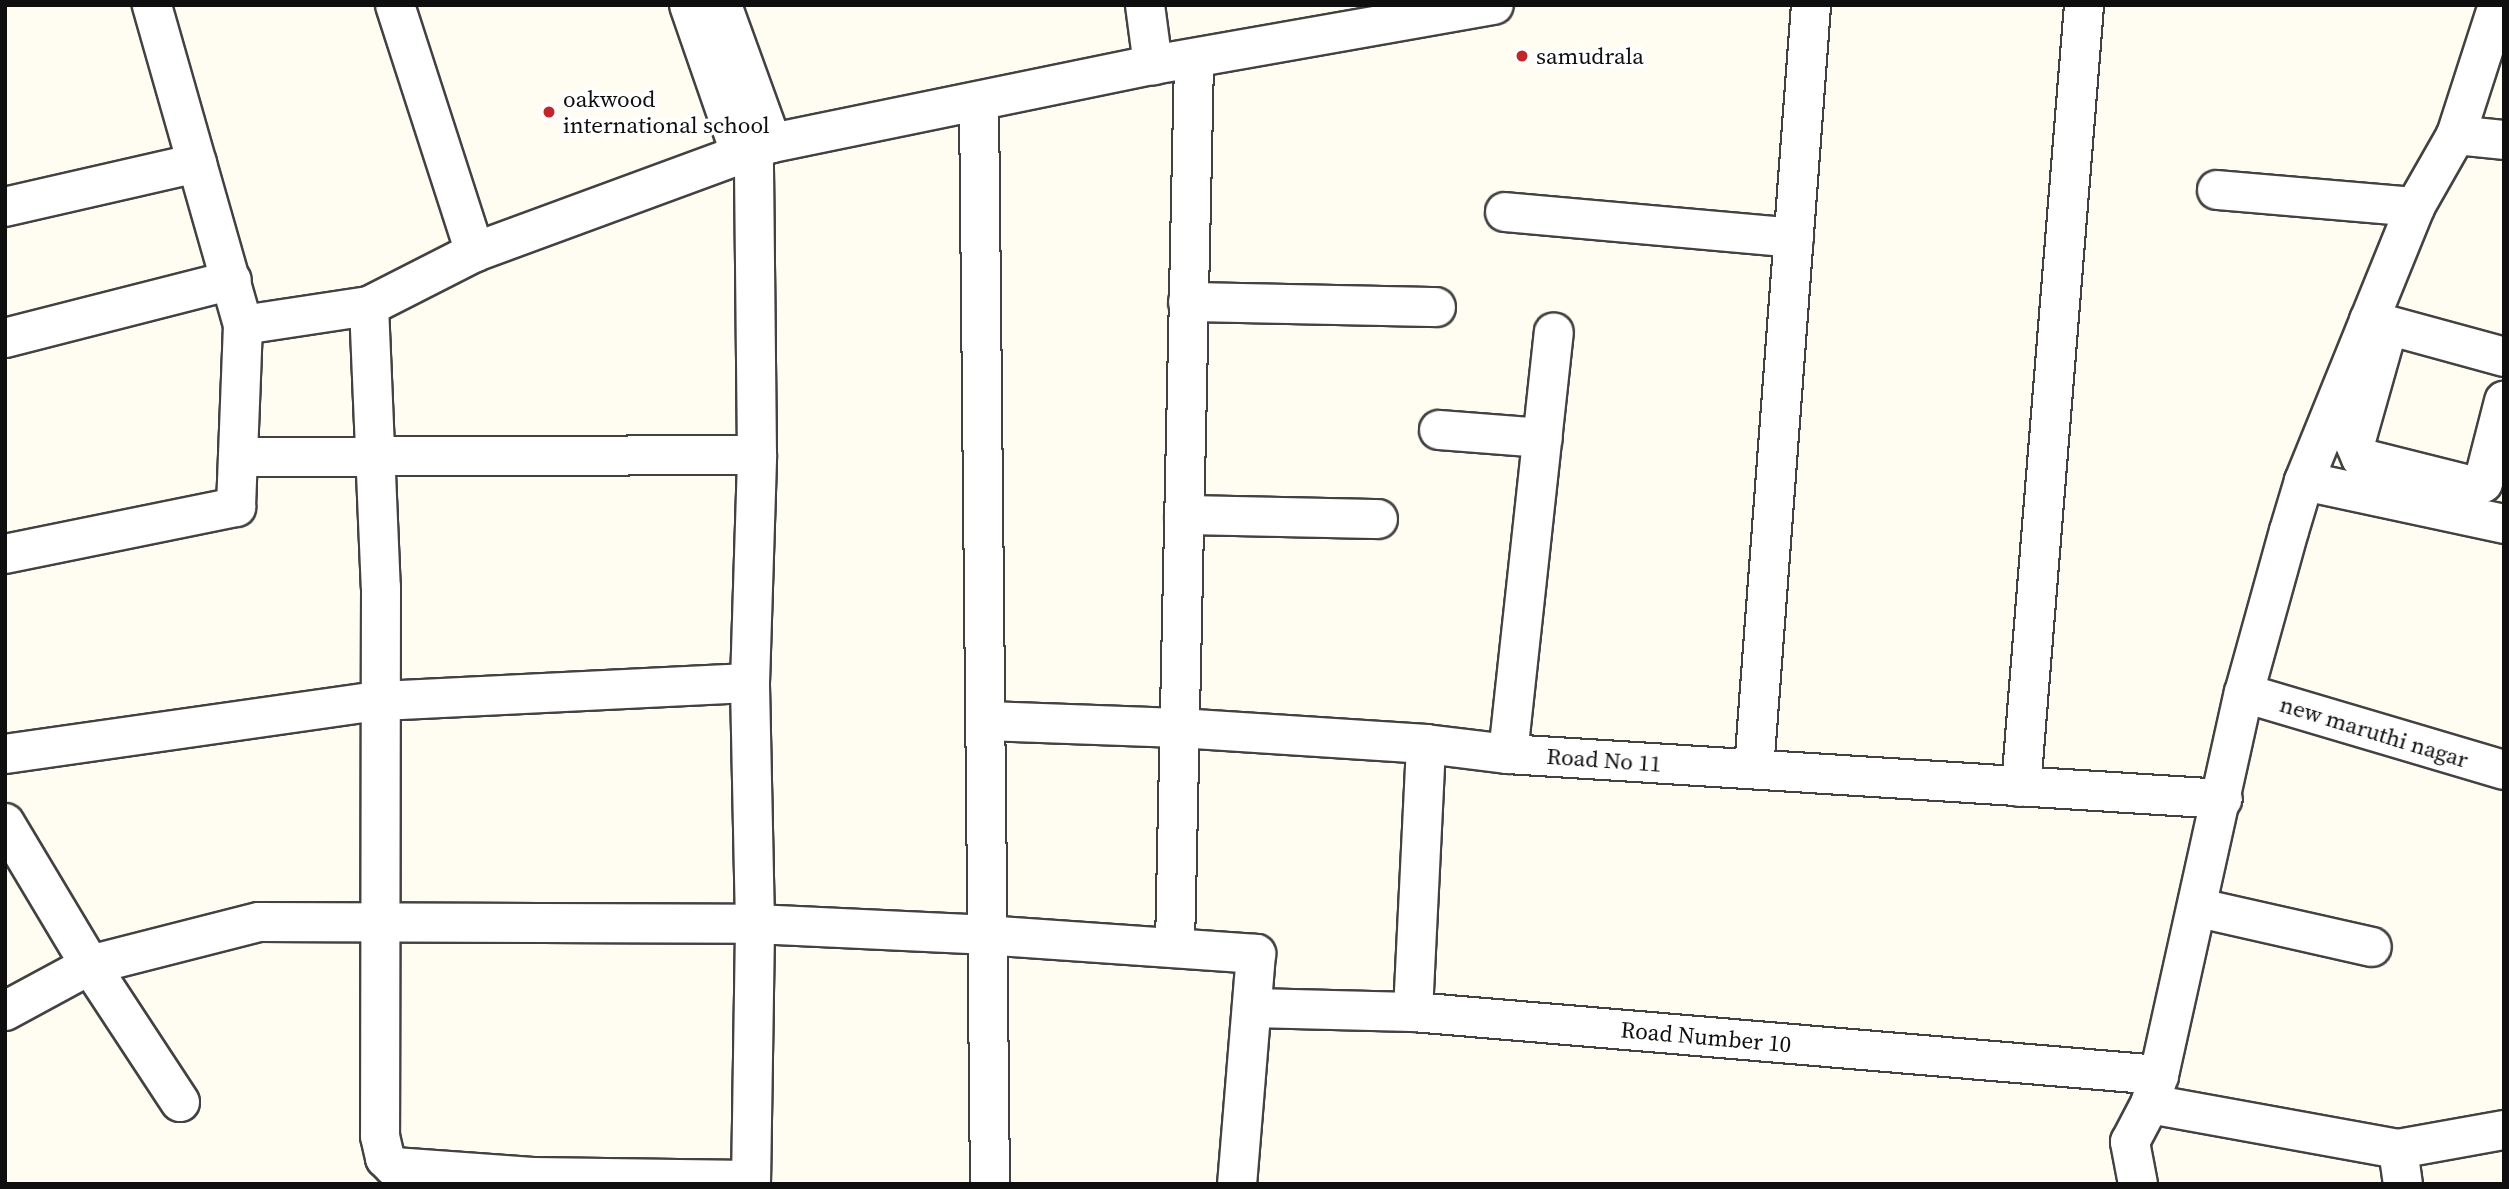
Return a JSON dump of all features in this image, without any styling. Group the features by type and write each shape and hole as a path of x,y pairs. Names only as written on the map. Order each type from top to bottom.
{"street":[{"path":"5,554 236,507 243,325 152,5"},
{"path":"395,5 475,252"},
{"path":"689,5 756,149"},
{"path":"369,306 381,587 380,1136 384,1158 394,1167 533,1177 751,1182 754,924 750,683 757,455 756,149 722,5"},
{"path":"1145,5 1153,65"},
{"path":"243,325 369,306 475,252 756,149 1153,65 1494,5"},
{"path":"1754,769 1811,5"},
{"path":"2021,786 2084,5"},
{"path":"2498,5 2456,135 2415,207 2379,323 2355,444 2361,458 2378,480 2504,524"},
{"path":"1175,946 1194,59"},
{"path":"979,102 986,721 985,935 990,1184"},
{"path":"2456,135 2504,141"},
{"path":"5,207 197,163"},
{"path":"2217,190 2415,207"},
{"path":"1505,212 1794,238"},
{"path":"5,338 232,281"},
{"path":"1188,302 1436,307"},
{"path":"2379,323 2504,357"},
{"path":"2138,1184 2130,1142 2155,1089 2199,908 2244,693 2304,481 2379,323"},
{"path":"1508,754 1554,332"},
{"path":"2304,481 2378,480 2473,486 2483,483 2504,401"},
{"path":"1439,430 1543,438"},
{"path":"238,457 757,455"},
{"path":"1184,515 1378,519"},
{"path":"5,754 379,701 750,683"},
{"name":"new maruthi nagar","path":"2244,693 2504,770"},
{"name":"Road No 11","path":"986,721 1426,744 1508,754 2223,799"},
{"path":"1413,1012 1426,744"},
{"path":"5,823 90,965 180,1102"},
{"path":"2199,908 2372,947"},
{"path":"5,1011 90,965 259,922 382,925 754,924 1175,946 1256,954 1237,1184"},
{"name":"Road Number 10","path":"1252,1008 1413,1012 2155,1089 2401,1166"},
{"path":"2401,1166 2504,1130"}],"place":[{"name":"samudrala","path":"1522,56"},
{"name":"oakwood international school","path":"549,112"}]}
